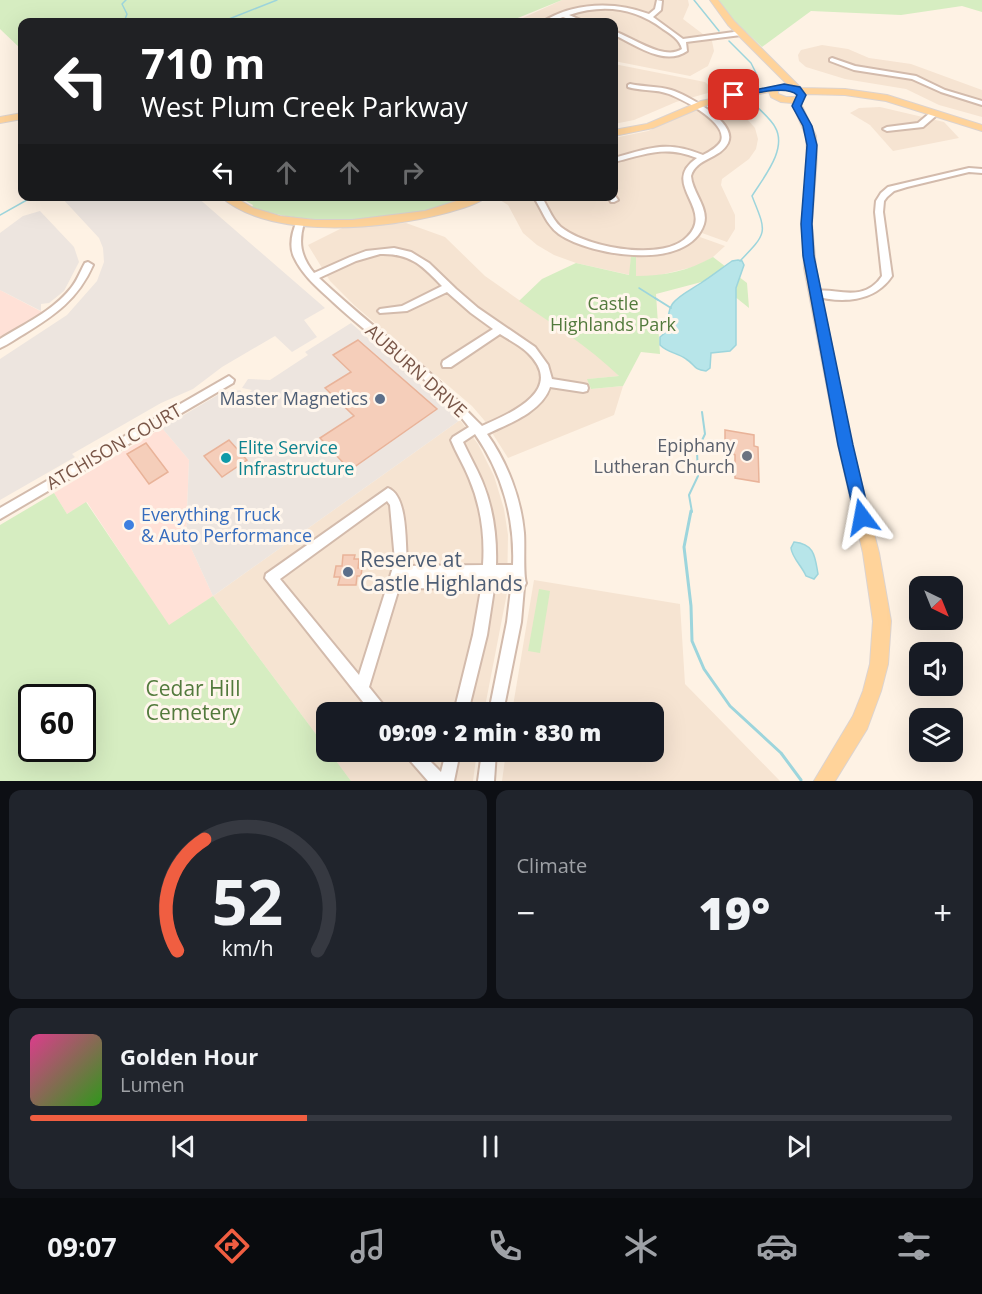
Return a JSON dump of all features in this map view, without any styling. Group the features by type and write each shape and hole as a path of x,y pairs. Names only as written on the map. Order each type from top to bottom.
{"main road":[{"path":"714,0 724,15 798,95 797,106 812,136 807,224 809,256 845,445 873,563 882,621 879,664 872,691 860,722 824,781"},
{"path":"777,92 782,76"},
{"path":"777,92 798,95"},
{"path":"777,92 803,120"},
{"path":"618,133 650,126 695,106 738,94 777,92 846,96 933,113 982,128"},
{"path":"0,120 18,117"},
{"path":"234,201 254,213 281,221 300,223 363,222 414,217 452,209 471,201"}],"street":[{"path":"649,17 658,10 659,1"},
{"path":"555,18 580,7 598,4 621,6 649,17 682,41 685,47 684,52 672,57 618,34"},
{"path":"563,15 571,18"},
{"path":"682,41 741,33"},
{"path":"618,40 624,36"},
{"path":"832,60 854,68 914,77 943,91 982,103"},
{"path":"540,201 554,225 573,238 631,252 665,250 687,241 698,227 700,214 687,179 690,168 723,145 726,132 716,119 667,91 630,86"},
{"path":"887,129 920,125 933,113"},
{"path":"618,159 662,147 682,150 703,158"},
{"path":"816,294 855,296 872,292 884,283 887,276 879,212 880,201 891,189 969,170 982,171"},
{"name":"AUBURN DRIVE","path":"300,223 296,241 297,253 303,265 354,316 456,404 478,430 502,471 514,506 520,577 498,702"},
{"path":"314,277 364,254 389,251 403,253 420,260 448,287 535,354 544,370 545,382 541,394 526,410 457,440 472,470 489,529 489,577 463,702"},
{"path":"0,344 70,297 82,281 87,265"},
{"path":"383,311 404,309 448,287"},
{"path":"447,364 500,329"},
{"name":"ATCHISON COURT","path":"0,514 229,380"},
{"path":"545,382 583,388"},
{"path":"361,690 402,555 396,504 388,493 271,578 361,690 371,702"},
{"path":"397,577 520,577"},
{"path":"420,762 430,774 441,781"},
{"path":"446,781 451,762"},
{"path":"486,781 488,762"}],"shaded area":[{"path":"562,0 688,0 689,5 683,19 712,41 714,51 708,66 690,76 618,62 618,18 523,18"},
{"path":"822,45 848,49 869,58 911,64 982,90 982,117 939,105 906,89 845,79 806,67 799,61 798,55 801,50"},
{"path":"618,65 705,82 715,91 676,102 634,120 618,123"},
{"path":"727,103 755,128 758,139 756,149 749,159 722,179 721,185 735,215 735,229 727,242 702,233 700,237 725,246 713,257 697,266 656,276 636,276 636,257 631,257 630,275 576,263 554,255 537,245 523,233 508,205 502,201 618,201 618,137 648,131 691,112"},
{"path":"880,107 944,122 959,138 893,151 870,125 850,113 859,108"},
{"path":"65,201 202,201 325,308 304,320 317,337 292,352 275,336 222,367 193,389 161,403 72,454 75,457 0,500 0,359 67,315 97,281 104,262 103,248 99,238"},
{"path":"40,211 74,247 79,262 64,291 49,303 41,304 41,311 0,290 0,233 23,216"},
{"path":"406,223 445,237 485,276 599,356 619,376 588,379 591,389 623,386 614,415 508,458 484,420 472,406 354,305 330,281 308,245 344,227"},
{"path":"0,290 42,312 0,338"},
{"path":"351,323 460,420 213,596 186,537 189,460 162,428 221,393 240,390 245,396 252,390 242,388 248,379 270,380 308,355 305,352"},
{"name":"Reserve at Castle Highlands","path":"460,420 478,444 494,476 504,509 508,535 507,593 486,702 316,702 316,734 213,596"},
{"path":"162,428 189,460 186,537 213,596 169,626 87,502 67,514 54,493"},
{"path":"534,580 680,604 685,684 780,781 502,781 505,762 664,762 664,702 514,702"},
{"path":"337,762 476,762 473,781 351,781"}],"green space":[{"path":"0,0 562,0 518,18 18,18 18,46 0,29"},
{"path":"719,0 982,0 982,12 962,6 901,15 811,11 762,47 728,15"},
{"path":"246,201 460,201 431,210 383,217 337,220 293,217 252,207 253,205"},
{"name":"Castle Highlands Park","path":"631,256 636,257 636,276 676,272 713,257 747,283 749,308 713,279 656,294 660,354 641,352 623,386 591,389 587,379 619,376 583,345 519,301 542,279 576,263 629,275"},
{"name":"Cedar Hill Cemetery","path":"54,493 67,514 86,502 169,625 213,596 316,734 316,762 337,762 351,781 0,781 0,525"},
{"path":"539,589 550,591 540,653 528,651"}],"water":[{"path":"738,260 744,265 736,288 736,345 730,351 711,353 710,368 706,371 698,369 683,357 660,345 660,337 671,328 669,312 671,306 681,296 732,261"},
{"path":"794,542 806,545 813,552 818,574 814,579 806,576 793,555 791,548"}],"building":[{"name":"Master Magnetics","path":"358,340 437,409 350,470 320,438 354,416 325,388 351,372 333,355"},
{"name":"Epiphany Lutheran Church","path":"725,430 754,435 754,446 758,447 759,482 735,478 735,455 730,452 730,443 725,442"},
{"name":"Elite Service Infrastructure","path":"229,440 247,460 222,477 204,456"},
{"path":"146,443 168,472 149,484 127,454"},
{"name":"Reserve at Castle Highlands","path":"343,555 355,555 354,559 359,559 358,568 362,568 361,576 357,576 356,585 338,585 340,577 334,577 336,566 342,566"}],"waterway":[{"path":"126,0 122,4 127,14 126,18"},
{"path":"232,18 277,0"},
{"path":"694,0 719,31"},
{"path":"729,41 751,63 756,73 738,86"},
{"path":"740,261 756,244 762,232 762,225 752,196 768,172 778,145 775,127 753,103"},
{"path":"0,215 25,201"},
{"path":"639,288 658,300"},
{"path":"655,298 671,308"},
{"path":"639,322 672,325"},
{"path":"692,512 689,495 698,476 697,451 705,434 702,412"},
{"path":"691,511 684,547 691,606 692,641 704,669 730,706 781,753 801,780"}],"place":[{"name":"Master Magnetics","path":"380,399"},
{"name":"Epiphany Lutheran Church","path":"747,456"},
{"name":"Elite Service Infrastructure","path":"226,458"},
{"name":"Everything Truck & Auto Performance","path":"129,525"},
{"name":"Reserve at Castle Highlands","path":"348,572"}],"route":[{"path":"734,95 784,86 797,89 802,95 797,100 797,106 812,136 807,224 809,256 845,445 862,517"}]}
